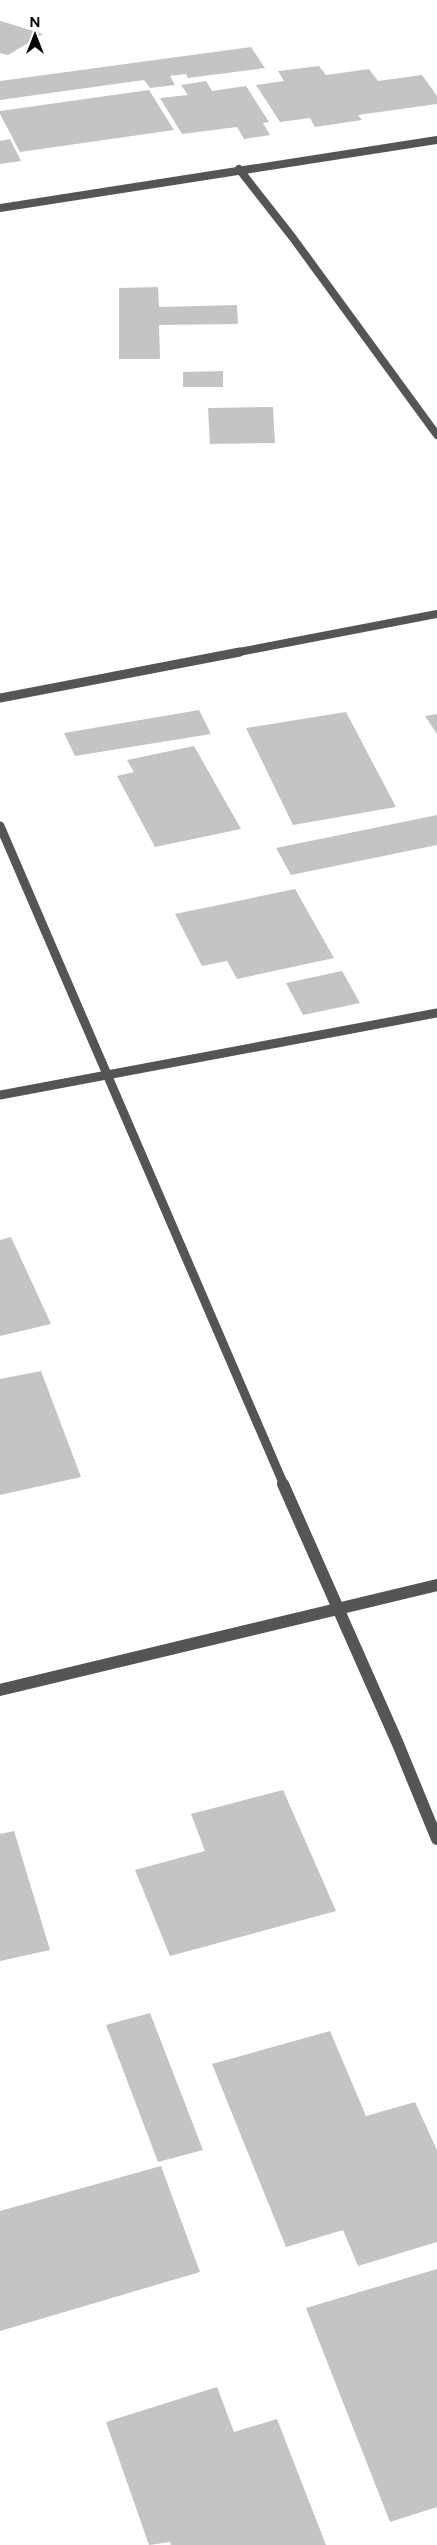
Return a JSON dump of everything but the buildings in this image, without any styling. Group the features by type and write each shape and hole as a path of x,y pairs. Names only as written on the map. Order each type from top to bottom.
{"street":[{"path":"0,208 239,169 437,140"},
{"path":"239,169 293,238 437,435"},
{"path":"0,698 437,614"},
{"path":"0,826 337,1609 398,1744 437,1839"},
{"path":"0,1095 437,1013"},
{"path":"0,1690 437,1585"}]}
